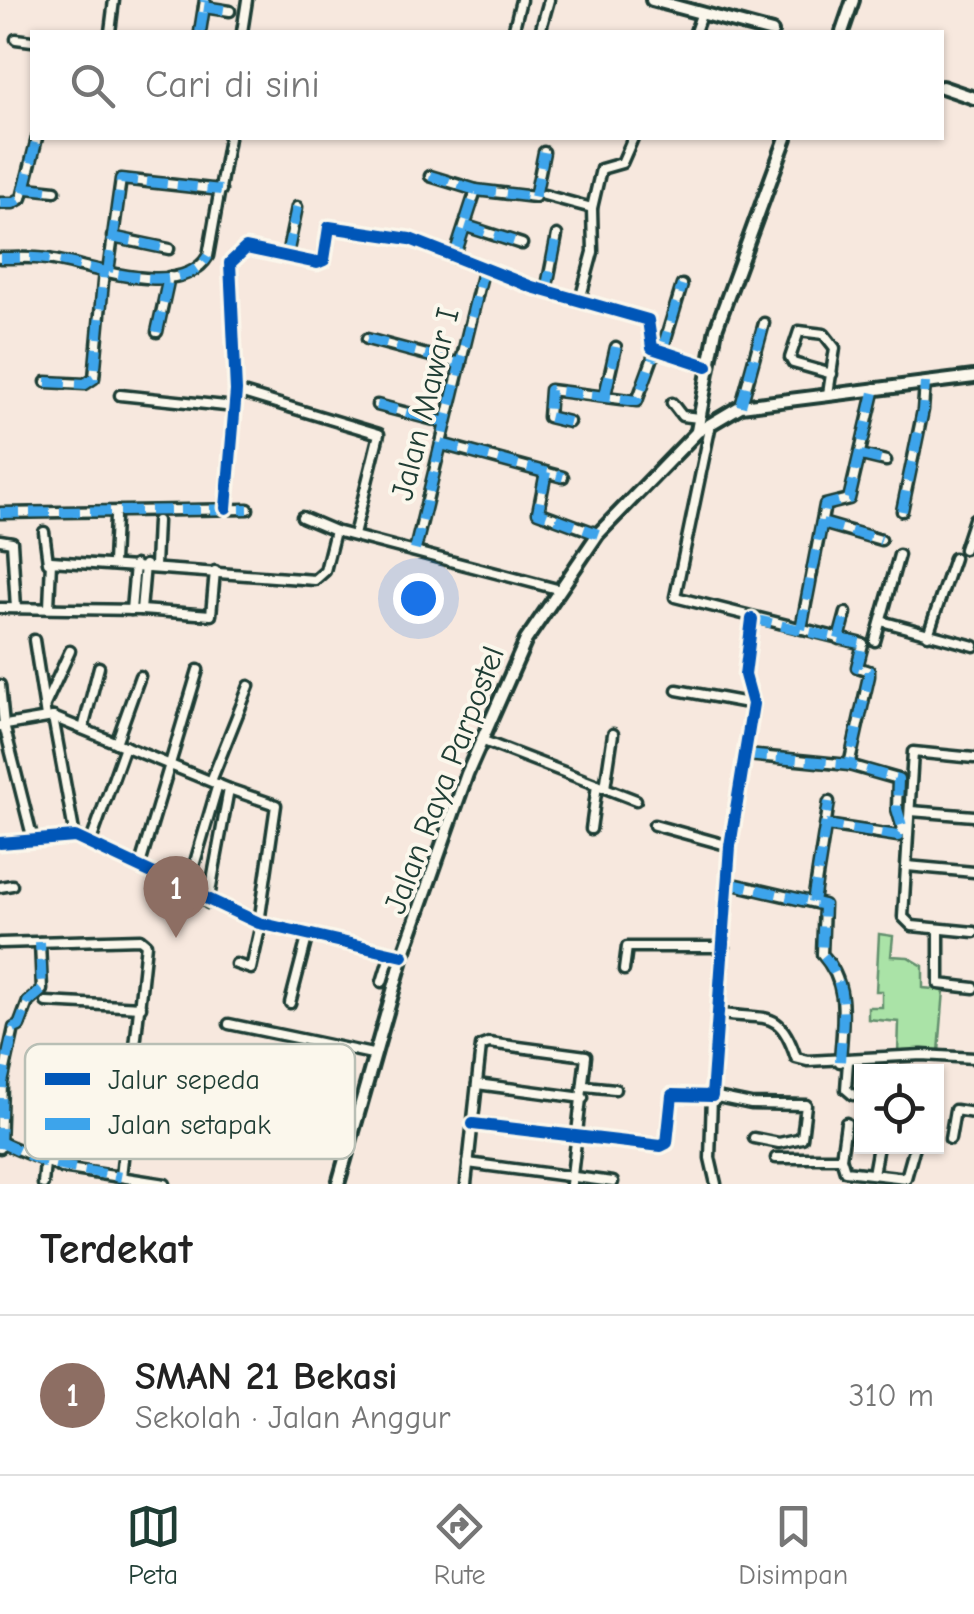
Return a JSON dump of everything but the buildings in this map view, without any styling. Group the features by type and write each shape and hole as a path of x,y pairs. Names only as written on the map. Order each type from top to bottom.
{"main road":[{"path":"652,0 764,30"},
{"path":"843,30 852,0"},
{"path":"944,88 974,98"},
{"path":"697,432 716,329 785,140"},
{"name":"Jalan Raya Parpostel","path":"355,1119 397,954 481,740 526,640 556,589 598,534 697,432 741,406 974,378"},
{"name":"Jalan Raya Parpostel","path":"338,1184 345,1159"}],"street":[{"path":"110,30 114,0"},
{"path":"242,30 246,0"},
{"path":"514,30 521,0"},
{"path":"540,30 548,0"},
{"path":"200,30 204,3 230,12"},
{"path":"697,30 702,15"},
{"path":"16,38 30,40"},
{"path":"0,203 17,202 27,188 38,140"},
{"path":"0,258 45,259 139,278 169,278 202,265 208,256 229,140"},
{"path":"580,300 592,252 592,208 602,169 622,163 632,140"},
{"path":"430,176 476,190 535,197 544,152"},
{"path":"46,382 85,384 94,378 122,179 221,190"},
{"path":"27,188 55,191"},
{"path":"454,258 476,190"},
{"path":"544,195 592,208"},
{"path":"287,255 297,207"},
{"path":"466,226 522,244"},
{"path":"230,262 246,248 322,263 332,227 410,239 484,271 648,320 652,326 649,345 707,366"},
{"path":"546,291 556,235"},
{"path":"112,237 169,249"},
{"path":"208,256 230,262"},
{"path":"226,508 236,390 230,262"},
{"name":"Jalan Mawar I","path":"414,550 484,271"},
{"path":"157,332 169,278"},
{"path":"569,422 548,417 550,390 639,400 682,284"},
{"path":"741,406 764,323"},
{"path":"828,394 832,374 835,348 830,338 804,328 798,331 790,358 793,363 832,374"},
{"path":"367,339 461,364"},
{"path":"605,395 616,347"},
{"path":"902,511 924,410 924,383"},
{"path":"800,629 825,505 850,499 876,388"},
{"path":"236,390 378,434 354,535"},
{"path":"120,395 235,407"},
{"path":"672,404 682,416 700,418"},
{"path":"377,405 446,422"},
{"path":"712,420 675,597 862,644 857,666 870,676 849,765"},
{"path":"441,444 563,476"},
{"path":"861,455 886,461"},
{"path":"546,472 538,512 598,534"},
{"path":"0,512 248,509"},
{"path":"113,564 115,517"},
{"path":"302,518 334,531 556,589"},
{"path":"964,548 974,519"},
{"path":"136,610 157,520"},
{"path":"822,524 880,540"},
{"path":"48,562 145,565 314,580 325,571 334,531"},
{"path":"44,532 49,607"},
{"path":"0,540 12,542 16,608"},
{"path":"875,641 899,555"},
{"path":"928,636 954,558"},
{"path":"0,608 211,615 215,570"},
{"path":"840,639 846,614"},
{"path":"716,1184 710,1158 712,1096 721,1014 730,846 747,756 752,704 745,675 752,619"},
{"path":"881,621 974,646"},
{"path":"34,640 44,706 50,717 75,837"},
{"path":"44,706 70,651"},
{"path":"83,729 99,667"},
{"path":"139,868 198,670"},
{"path":"90,844 140,676"},
{"path":"0,685 2,725 33,840"},
{"path":"186,893 214,782 249,686"},
{"path":"677,690 752,704"},
{"path":"2,725 50,717 276,805 252,968 236,964"},
{"path":"591,829 612,734"},
{"path":"481,740 636,800"},
{"path":"974,758 913,752 903,917 912,926 974,932"},
{"path":"747,756 849,765 898,779 897,809 902,829 898,836 826,825"},
{"path":"208,903 229,788"},
{"path":"812,902 828,802"},
{"path":"910,811 974,816"},
{"path":"654,825 730,846"},
{"path":"0,843 75,837 186,893 260,924 397,954 382,982"},
{"path":"907,866 974,872"},
{"path":"728,883 824,906 822,954 836,971 844,992 846,1089 853,1095"},
{"path":"0,887 12,885"},
{"path":"938,929 939,984 974,988"},
{"path":"290,1003 308,934"},
{"path":"0,943 140,940 146,944 137,1044"},
{"path":"0,1026 20,1026 28,1002 42,990 40,942"},
{"path":"624,970 627,947 725,947"},
{"path":"46,1002 141,1007"},
{"path":"721,1014 778,1021 786,1028 796,1058 844,1062 974,1058"},
{"path":"229,1024 324,1044"},
{"path":"14,1028 4,1050 0,1144 25,1155"},
{"path":"466,1184 481,1046 489,1043 583,1053 588,1064 572,1180"},
{"path":"355,1050 372,1054"},
{"path":"910,1064 911,1057"},
{"path":"477,1084 583,1098"},
{"path":"585,1086 615,1090"},
{"path":"472,1124 661,1146 667,1143 672,1095 712,1096 751,1104 806,1104 802,1138 779,1143 754,1138"},
{"path":"950,1139 955,1110 974,1113"},
{"path":"846,1123 841,1158 845,1170 906,1178 913,1154"},
{"path":"873,1174 877,1154"},
{"path":"776,1158 841,1158"},
{"path":"36,1159 109,1180 166,1184"},
{"path":"122,1178 124,1159"},
{"path":"43,1184 45,1163"},
{"path":"468,1164 572,1180 613,1182"}],"green space":[{"path":"879,934 893,936 891,956 908,957 923,966 923,988 944,990 939,1052 898,1054 899,1022 868,1019 868,1007 882,1007 882,991 876,991"}],"marked path":[{"path":"200,30 205,0"},
{"path":"204,7 230,11"},
{"path":"0,203 22,198 36,140"},
{"path":"476,190 535,197 544,152"},
{"path":"430,176 476,190 454,258"},
{"path":"108,272 121,179 221,190"},
{"path":"27,188 55,191"},
{"path":"287,255 297,207"},
{"path":"466,226 522,244"},
{"path":"546,291 557,235"},
{"path":"112,237 169,249"},
{"path":"0,258 47,259 132,277 156,278 177,277 195,270 208,256"},
{"path":"46,382 85,384 94,378 104,271"},
{"path":"415,550 483,271"},
{"path":"157,332 169,277"},
{"path":"662,351 682,285"},
{"path":"741,406 764,323"},
{"path":"367,339 461,364"},
{"path":"605,395 616,347"},
{"path":"569,422 548,417 550,390 637,401 656,349"},
{"path":"902,511 925,383"},
{"path":"801,629 825,505 849,499 875,388"},
{"path":"377,405 446,423"},
{"path":"441,444 563,477"},
{"path":"861,455 886,461"},
{"path":"546,472 538,512 598,534"},
{"path":"0,513 248,509"},
{"path":"822,523 881,540"},
{"path":"839,639 846,613"},
{"path":"752,619 863,644 857,667 869,671 869,676 849,765"},
{"path":"747,755 849,765 898,779 897,809 903,829 898,836 826,825"},
{"path":"813,902 829,802"},
{"path":"728,883 824,905 822,954 837,979 843,1005 840,1062"},
{"path":"0,1148 2,1083 14,1028 19,1026 28,1002 42,990 40,942"},
{"path":"0,1142 25,1154"},
{"path":"36,1159 121,1177"}],"cycle path":[{"path":"226,508 236,391 230,263 246,248 317,263 324,260 329,227 410,239 532,287 648,320 652,348 707,366"},
{"path":"473,1124 661,1146 667,1143 672,1095 712,1096 730,846 753,704 745,675 752,619"},
{"path":"0,843 75,837 259,923 403,956"}],"place":[{"name":"SMAN 21 Bekasi","path":"176,938"}]}
